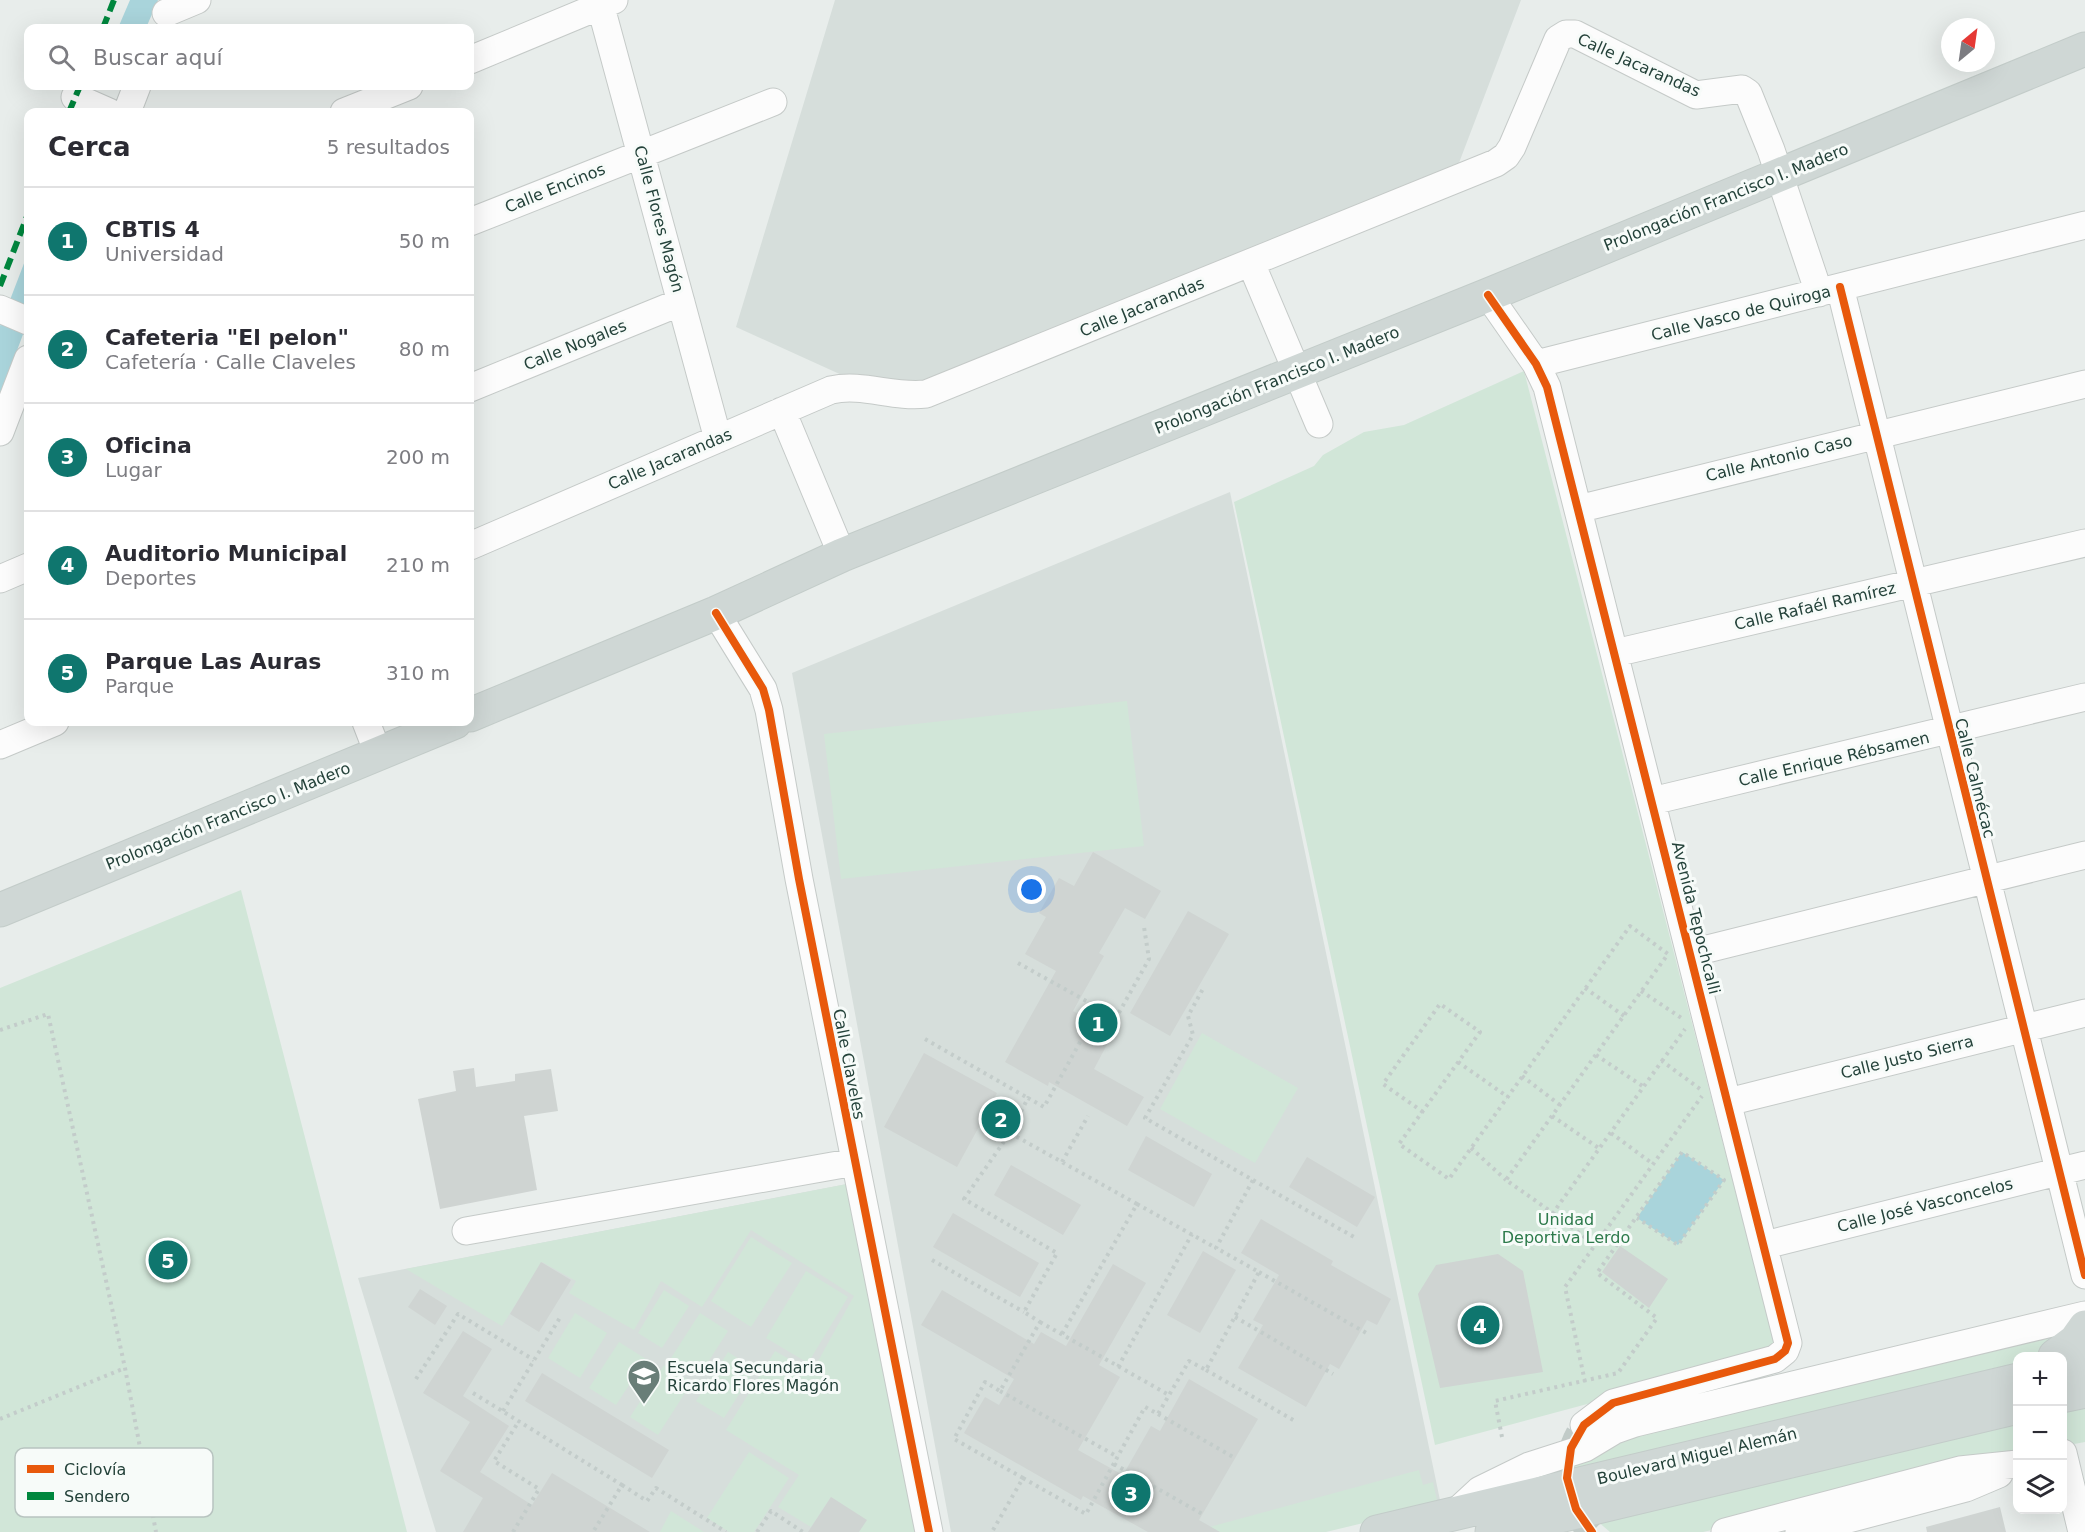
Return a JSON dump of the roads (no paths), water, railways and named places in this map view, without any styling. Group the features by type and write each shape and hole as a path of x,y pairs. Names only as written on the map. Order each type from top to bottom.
{"main road":[{"name":"Prolongación Francisco I. Madero","path":"474,714 716,613 842,555 1488,295 2085,49"},
{"name":"Prolongación Francisco I. Madero","path":"0,910 445,726"},
{"path":"2060,1352 2075,1341 2085,1327"},
{"path":"2067,1370 2085,1366"},
{"name":"Boulevard Miguel Alemán","path":"1377,1532 2012,1387"},
{"name":"Boulevard Miguel Alemán","path":"1492,1532 2012,1387"},
{"path":"2067,1395 2085,1391"}],"street":[{"path":"166,14 196,0"},
{"path":"474,58 605,2"},
{"name":"Calle Flores Magón","path":"605,2 641,154 718,439"},
{"name":"Calle Jacarandas","path":"474,544 831,390 847,386 898,395 926,394 1496,163 1506,156 1558,39 1566,34 1575,34 1696,95 1742,89"},
{"name":"Calle Calmécac","path":"1742,89 1748,93 1779,175 1829,290 1876,434 2085,1275"},
{"path":"129,108 135,90"},
{"path":"354,108 399,90"},
{"name":"Calle Encinos","path":"474,220 773,102"},
{"name":"Calle Vasco de Quiroga","path":"1536,364 2085,225"},
{"path":"1251,263 1319,424"},
{"name":"Avenida Tepochcalli","path":"1488,295 1536,364 1547,387 1788,1343 1785,1351 1775,1359 1614,1403 1584,1425"},
{"name":"Calle Nogales","path":"474,386 681,302"},
{"path":"0,432 19,402 24,378"},
{"name":"Calle Antonio Caso","path":"1578,509 2085,384"},
{"path":"782,411 842,555"},
{"name":"Calle Rafaél Ramírez","path":"1615,653 2085,543"},
{"path":"0,579 24,569"},
{"name":"Calle Claveles","path":"716,613 763,689 769,710 799,879 929,1532"},
{"name":"Calle Enrique Rébsamen","path":"1652,801 2085,697"},
{"path":"0,745 45,726"},
{"path":"368,726 378,753"},
{"path":"1691,953 2085,855"},
{"name":"Calle Justo Sierra","path":"1728,1102 2085,1013"},
{"path":"466,1231 855,1162"},
{"name":"Calle José Vasconcelos","path":"1765,1245 2085,1165"},
{"path":"1454,1514 1480,1490 1529,1466 1585,1448 1614,1431 1635,1423 2085,1315"},
{"path":"2067,1453 2085,1448"},
{"path":"2064,1460 2082,1532"},
{"path":"1725,1532 1960,1470 2013,1465"},
{"path":"1799,1532 1966,1488 2013,1467"}],"water":[{"path":"130,0 158,0 148,24 120,24"},
{"path":"24,263 24,332 0,396 0,326"},
{"path":"1682,1152 1724,1180 1678,1245 1637,1218"}],"tunnel":[{"path":"1579,1434 1570,1459 1569,1485 1576,1510 1592,1532"}],"place":[{"name":"CBTIS 4","path":"1098,1023"},
{"name":"Cafeteria \"El pelon\"","path":"1001,1119"},
{"name":"Parque Las Auras","path":"168,1260"},
{"name":"Auditorio Municipal","path":"1480,1325"},
{"name":"Escuela Secundaria Ricardo Flores Magón","path":"644,1405"},
{"name":"Oficina","path":"1131,1493"}],"park label":[{"name":"Unidad Deportiva Lerdo","path":"1566,1228"}]}
